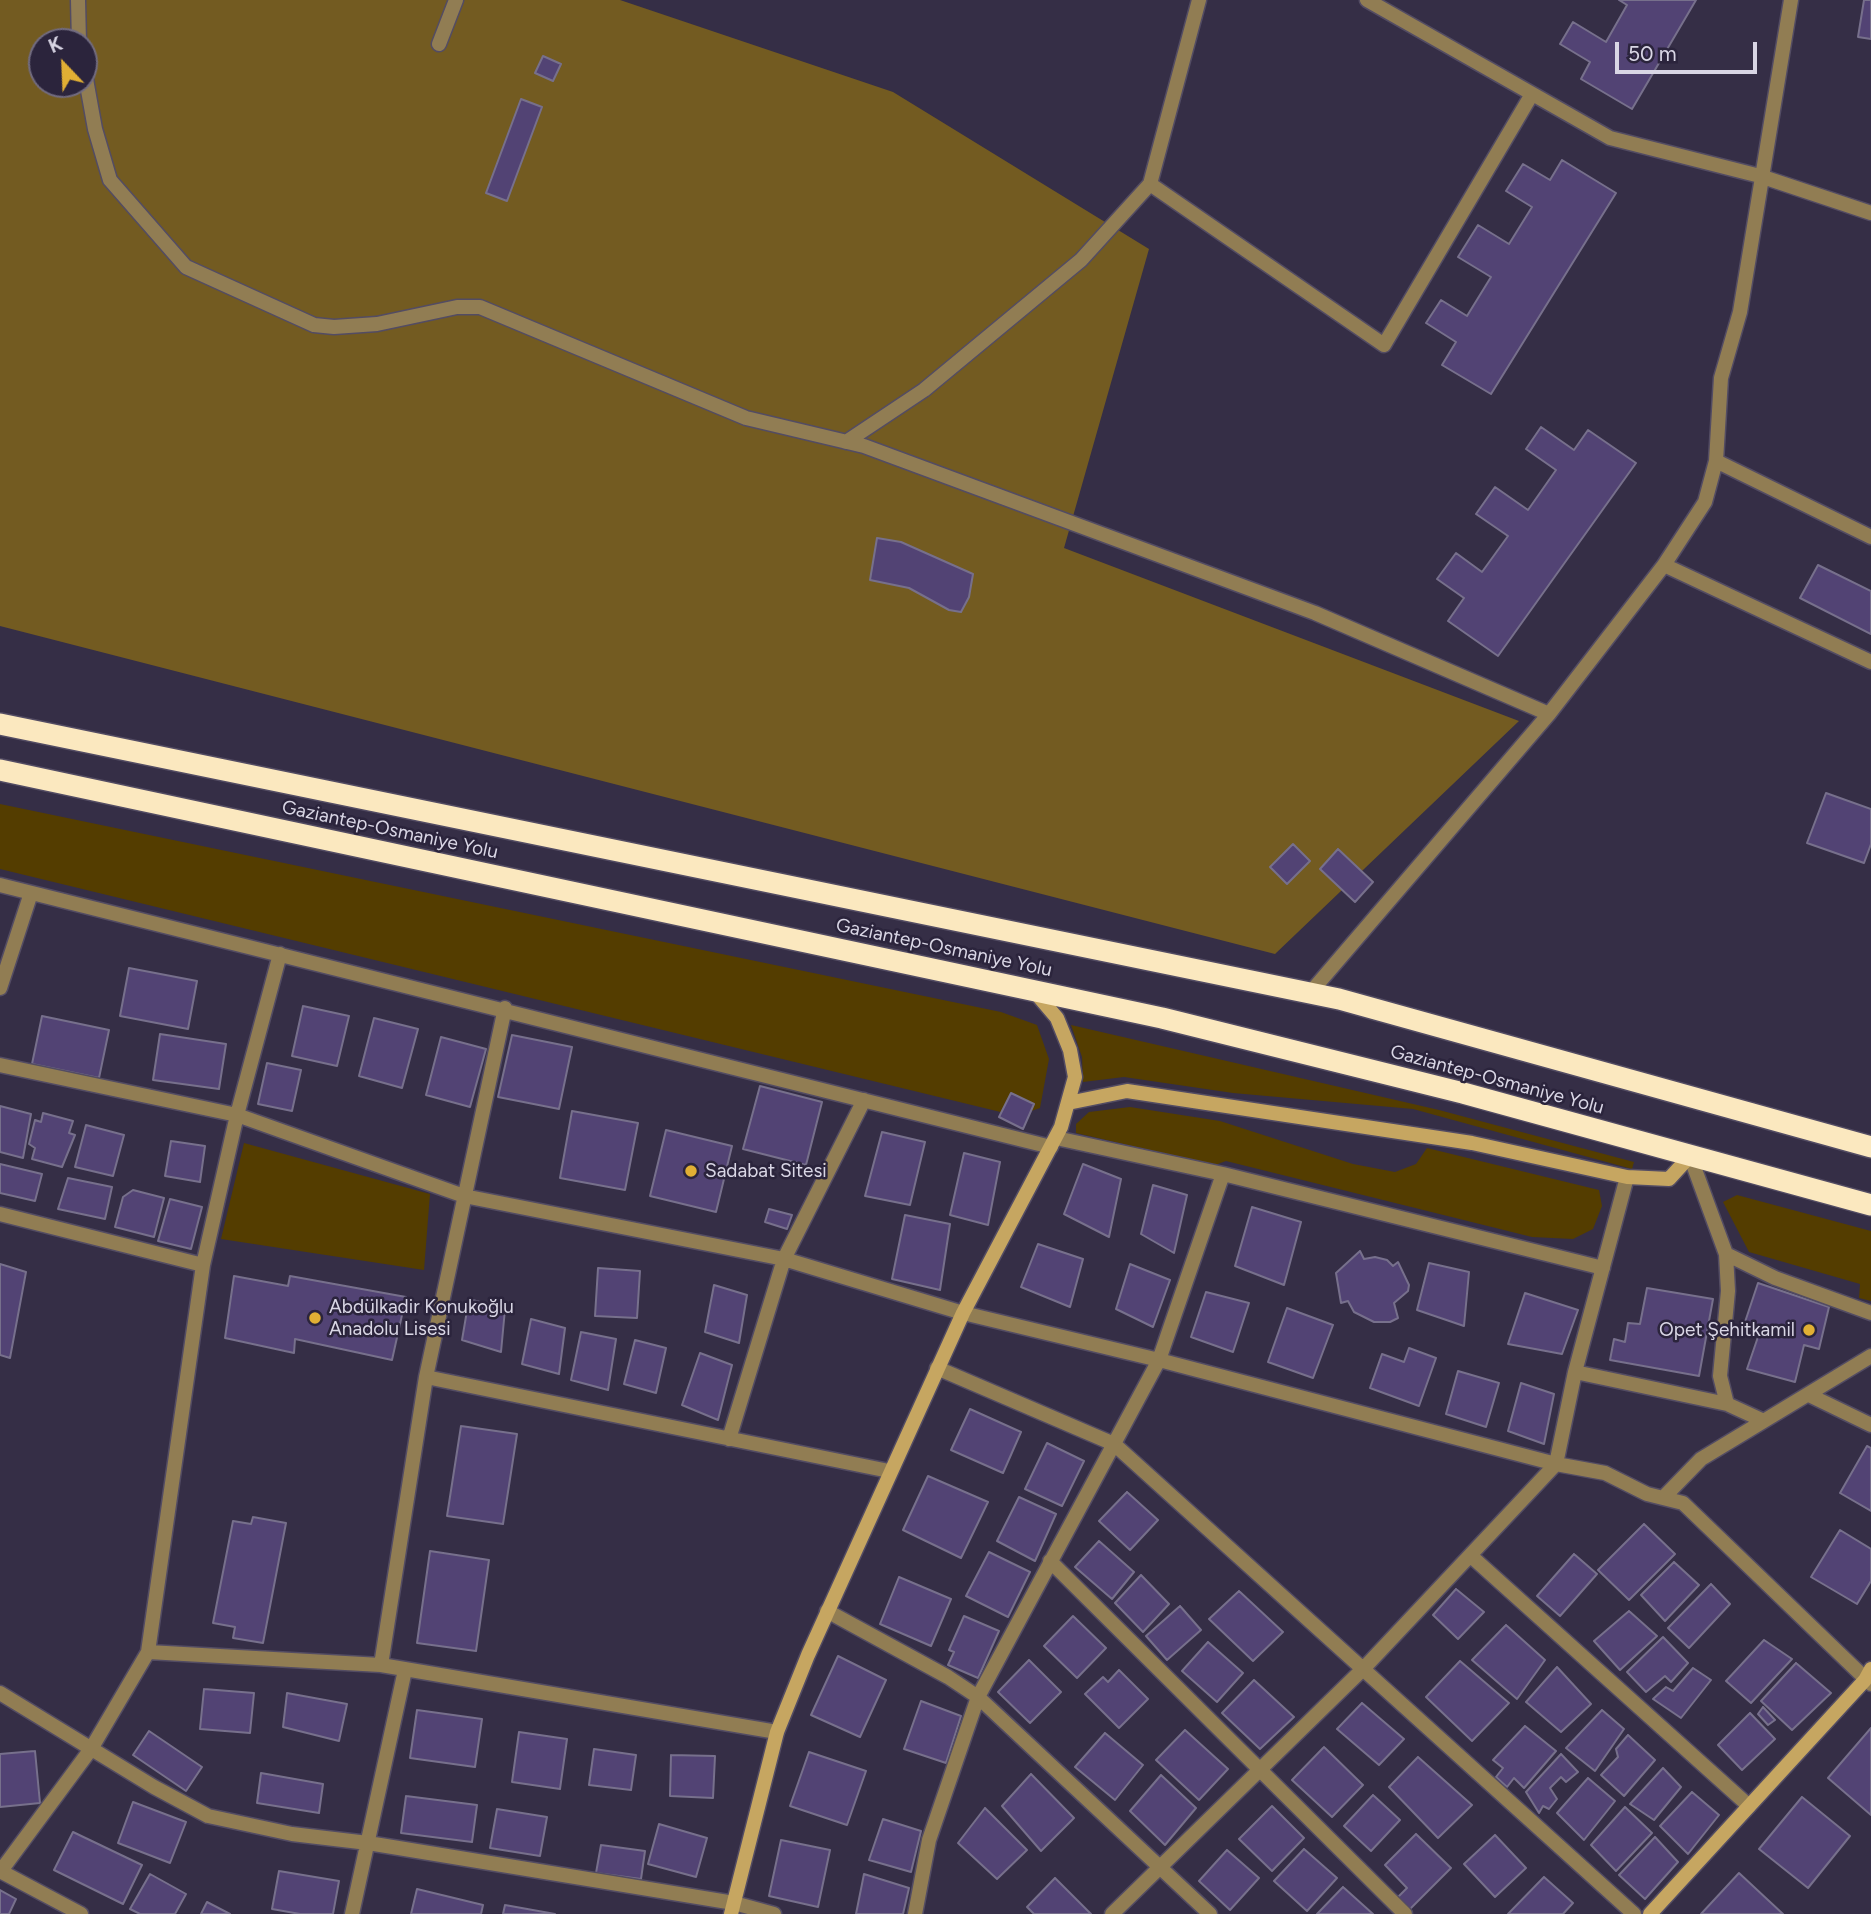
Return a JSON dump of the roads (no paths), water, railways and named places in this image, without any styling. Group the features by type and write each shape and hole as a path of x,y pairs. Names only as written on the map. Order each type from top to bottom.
{"highway":[{"name":"Gaziantep-Osmaniye Yolu","path":"0,724 1310,993 1871,1147"},
{"name":"Gaziantep-Osmaniye Yolu","path":"0,770 1162,1018 1450,1090 1871,1205"}],"street":[{"path":"78,0 79,28"},
{"path":"439,44 456,0"},
{"path":"846,442 925,390 1081,260 1150,184 1199,0"},
{"path":"1367,0 1609,138 1760,176 1871,213"},
{"path":"1310,993 1549,713 1664,565 1705,502 1716,461 1721,378 1740,312 1760,176 1791,0"},
{"path":"1150,184 1384,345 1532,94"},
{"path":"89,98 95,129 110,180 186,267 314,325 334,327 377,324 457,307 480,307 746,418 846,442 1315,613 1549,713"},
{"path":"1716,461 1871,537"},
{"path":"1664,565 1871,662"},
{"path":"0,885 505,1008 864,1100 1053,1142 1223,1174 1603,1268"},
{"path":"0,988 32,893"},
{"path":"81,1914 0,1872 91,1749 148,1651 202,1265 237,1115 280,954"},
{"path":"732,1909 778,1732 827,1611 963,1313 1053,1142 1068,1103 1075,1077 1070,1050 1057,1018 1034,991"},
{"path":"381,1665 426,1377 505,1008"},
{"path":"0,1065 237,1115 464,1196 784,1258 963,1313 1159,1360 1556,1464 1605,1473 1663,1498 1683,1503 1869,1678 1650,1914"},
{"path":"1068,1103 1128,1091 1472,1143 1628,1177 1670,1179 1690,1156 1726,1254 1728,1291 1720,1376 1727,1404"},
{"path":"729,1439 784,1258 864,1100"},
{"path":"915,1914 929,1840 978,1697 1159,1360 1223,1174"},
{"path":"1112,1914 1364,1668 1556,1464 1575,1372 1628,1177"},
{"path":"0,1214 202,1265"},
{"path":"1726,1254 1775,1278 1871,1313"},
{"path":"1663,1498 1701,1459 1871,1356"},
{"path":"937,1368 1114,1444 1634,1914"},
{"path":"1575,1372 1727,1404 1765,1422"},
{"path":"426,1377 889,1471"},
{"path":"1809,1395 1871,1425"},
{"path":"1471,1556 1749,1806"},
{"path":"1050,1561 1405,1914"},
{"path":"827,1611 948,1677 978,1697 1210,1914"},
{"path":"148,1651 381,1665 778,1732"},
{"path":"352,1914 405,1670"},
{"path":"0,1693 153,1787 208,1816 292,1833 368,1843 732,1909 774,1914"}],"place":[{"name":"Sadabat Sitesi","path":"691,1171"},
{"name":"Abdülkadir Konukoğlu Anadolu Lisesi","path":"315,1318"},
{"name":"Opet Şehitkamil","path":"1809,1330"}]}
